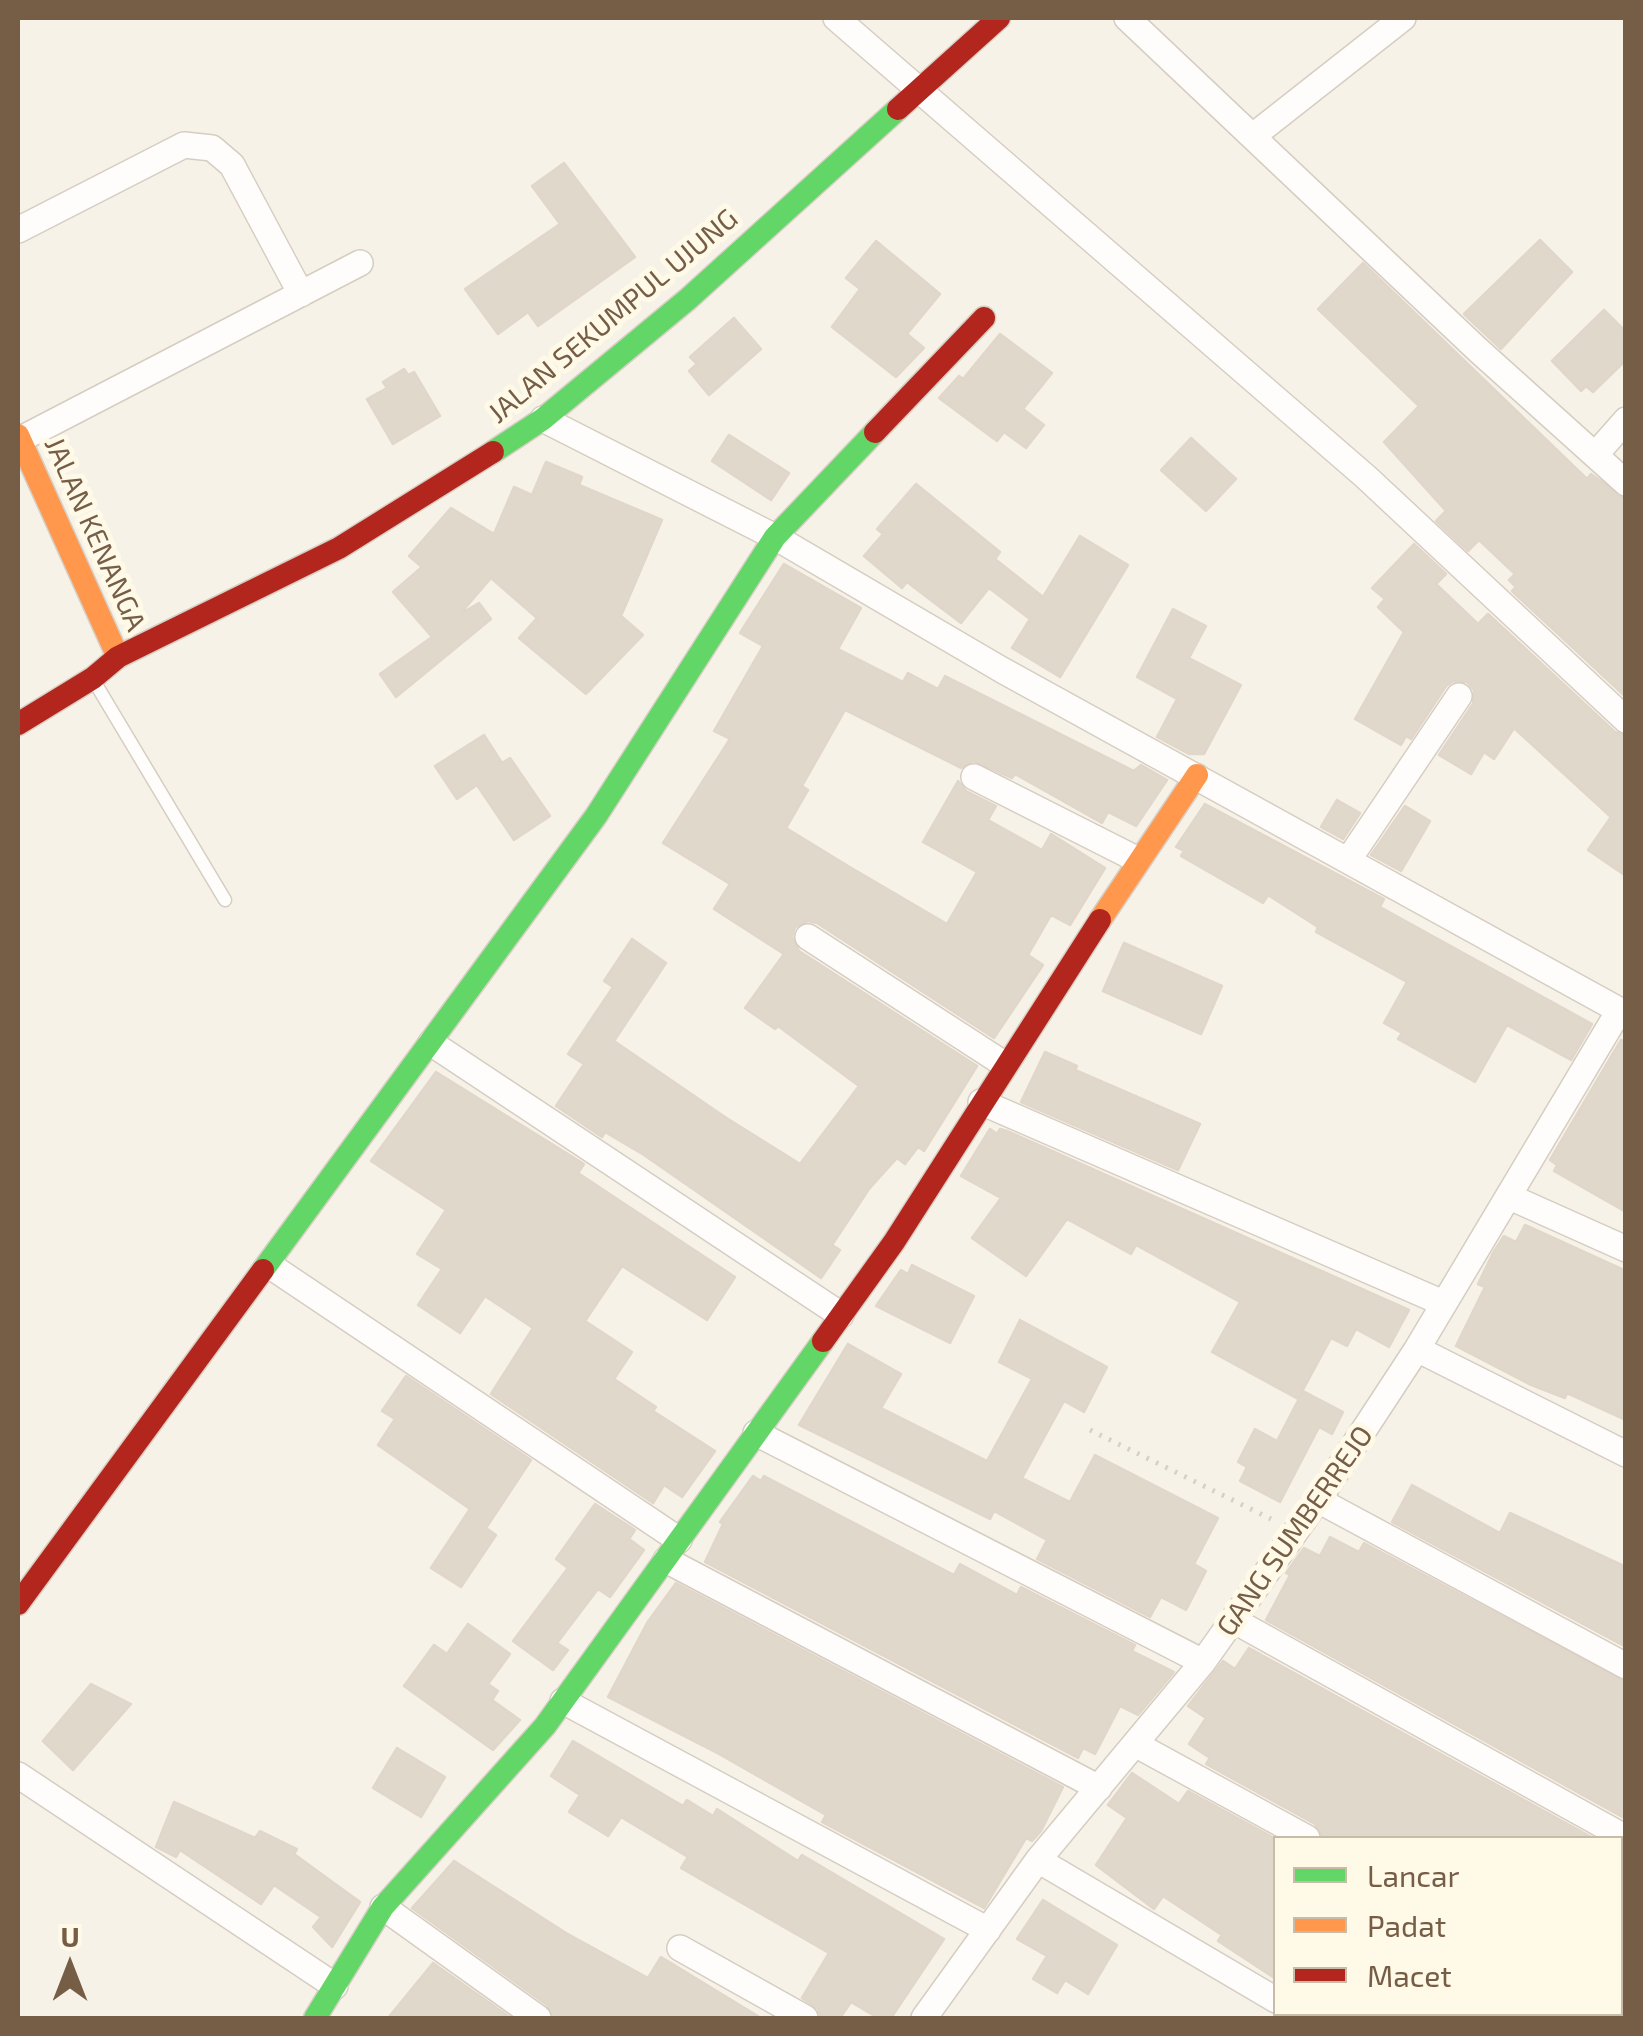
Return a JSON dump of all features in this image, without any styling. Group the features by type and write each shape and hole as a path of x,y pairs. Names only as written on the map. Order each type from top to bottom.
{"street":[{"path":"836,18 1366,478 1626,720"},
{"name":"JALAN SEKUMPUL UJUNG","path":"18,724 93,678 118,657 339,548 420,501 543,419 688,299 999,18"},
{"path":"1127,18 1478,350 1626,483"},
{"path":"1252,136 1403,18"},
{"path":"18,230 184,145 212,148 232,165 301,294"},
{"path":"18,438 360,262"},
{"path":"18,1604 596,816 775,538 984,318"},
{"path":"543,419 775,538 1002,670 1197,774 1622,1012"},
{"path":"1596,454 1626,420"},
{"name":"JALAN KENANGA","path":"18,438 118,657"},
{"path":"1349,859 1459,696"},
{"path":"315,2018 383,1907 563,1702 894,1242 1004,1064 1197,774"},
{"path":"974,777 1138,860"},
{"path":"808,937 1004,1064"},
{"name":"GANG SUMBERREJO","path":"924,2018 1038,1860 1203,1662 1318,1500 1417,1349 1442,1302 1622,1012"},
{"path":"431,1043 841,1315"},
{"path":"981,1102 1442,1302"},
{"path":"1510,1197 1626,1249"},
{"path":"269,1266 672,1550 1100,1788"},
{"path":"1417,1349 1626,1454"},
{"path":"756,1433 1203,1662"},
{"path":"1318,1500 1626,1666"},
{"path":"1233,1620 1622,1836"},
{"path":"563,1702 988,1930"},
{"path":"1135,1744 1302,1836"},
{"path":"18,1775 335,1986"},
{"path":"1038,1860 1273,1998"},
{"path":"383,1907 538,2018"},
{"path":"680,1948 805,2018"}],"lane":[{"path":"93,678 224,900"}],"path":[{"path":"1090,1430 1295,1530"}],"building":[{"path":"564,163 635,257 538,326 528,312 498,334 465,289 560,224 532,186"},
{"path":"1540,240 1572,272 1501,349 1464,314"},
{"path":"876,241 940,294 907,334 924,348 896,377 832,327 860,289 846,278"},
{"path":"1363,263 1587,479 1591,474 1626,499 1626,697 1512,591 1516,587 1509,580 1515,574 1479,540 1468,551 1436,521 1446,511 1384,442 1419,406 1318,309"},
{"path":"1604,310 1626,332 1626,360 1593,392 1586,386 1581,391 1552,361"},
{"path":"734,318 761,349 709,395 689,371 697,364 690,357"},
{"path":"1000,334 1052,373 1023,409 1044,425 1026,448 1004,432 997,441 939,398 959,376 963,379"},
{"path":"404,369 408,375 414,372 440,416 393,444 367,399 387,388 383,382"},
{"path":"729,435 789,473 771,500 712,461"},
{"path":"1191,438 1236,479 1206,511 1161,470"},
{"path":"546,462 582,477 579,485 662,520 621,616 643,635 586,694 519,638 537,618 491,578 460,614 479,603 491,619 396,697 380,674 432,637 393,592 422,567 409,556 451,508 494,534 514,487 532,495"},
{"path":"916,484 1000,552 995,559 1043,597 1080,536 1128,565 1060,677 1012,648 1030,619 989,588 961,623 907,582 902,588 864,556 883,534 877,529"},
{"path":"1414,544 1446,574 1436,584 1478,624 1488,614 1615,732 1626,736 1626,876 1588,850 1611,817 1514,728 1494,759 1484,752 1471,774 1439,755 1473,704 1474,690 1467,682 1453,681 1446,686 1411,739 1406,736 1401,745 1355,719 1404,632 1378,607 1385,599 1372,588"},
{"path":"784,564 861,608 838,649 903,682 908,673 938,689 945,676 1134,771 1141,765 1167,780 1136,826 1108,812 1102,823 1015,774 1012,778 974,761 961,768 845,710 802,786 808,790 786,828 848,866 947,924 977,872 923,842 958,781 966,791 996,806 988,820 1042,850 1051,834 1105,868 1070,925 1051,915 1028,955 1043,965 994,1038 817,923 808,921 795,927 792,937 799,951 977,1066 924,1151 918,1147 905,1164 897,1158 869,1189 832,1245 840,1250 821,1278 644,1155 605,1132 602,1137 556,1106 584,1064 568,1054 613,987 604,981 632,939 666,963 614,1041 725,1117 800,1164 859,1086 778,1026 775,1029 745,1008 784,954 714,909 730,884 663,843 730,739 714,731 763,646 740,633"},
{"path":"1173,609 1206,626 1189,658 1241,685 1204,754 1189,754 1157,737 1177,699 1137,677"},
{"path":"484,735 502,763 510,758 550,816 514,840 477,785 457,799 435,766"},
{"path":"1337,800 1360,813 1343,839 1321,827"},
{"path":"1205,804 1384,899 1380,907 1592,1024 1571,1060 1507,1025 1475,1082 1398,1039 1402,1033 1384,1023 1407,982 1316,932 1318,927 1268,895 1263,903 1181,856 1184,851 1176,847"},
{"path":"1405,806 1430,821 1401,871 1371,855"},
{"path":"1124,943 1222,986 1201,1034 1103,991"},
{"path":"1621,1040 1626,1042 1626,1212 1554,1171 1557,1165 1550,1160"},
{"path":"1045,1052 1077,1066 1075,1070 1200,1124 1178,1170 1021,1102"},
{"path":"436,1072 584,1164 578,1173 735,1277 707,1320 622,1266 585,1321 632,1352 614,1379 656,1407 653,1411 715,1451 682,1497 664,1485 653,1503 491,1394 533,1328 485,1296 460,1333 418,1305 442,1269 417,1254 446,1210 371,1161"},
{"path":"990,1129 997,1134 1000,1129 1007,1131 1409,1310 1389,1347 1356,1329 1347,1346 1331,1338 1298,1399 1212,1352 1240,1302 1136,1245 1131,1254 1067,1219 1026,1276 972,1238 1001,1198 961,1176"},
{"path":"1525,1225 1626,1271 1626,1420 1567,1393 1565,1398 1529,1384 1456,1346 1485,1287 1478,1284 1493,1253 1504,1236 1516,1242"},
{"path":"912,1265 974,1296 950,1343 876,1306 901,1270 908,1274"},
{"path":"1020,1320 1107,1367 1084,1412 1064,1401 1022,1478 1070,1502 1095,1455 1218,1518 1194,1564 1206,1571 1186,1610 1161,1597 1150,1617 1037,1559 1047,1540 994,1511 990,1519 799,1425 848,1344 901,1374 881,1408 987,1461 1032,1379 999,1362"},
{"path":"406,1376 531,1460 486,1528 496,1535 461,1587 431,1568 470,1509 378,1445 395,1419 382,1411"},
{"path":"1303,1391 1343,1412 1332,1434 1319,1427 1280,1502 1240,1481 1247,1467 1238,1462 1255,1429 1277,1441"},
{"path":"753,1476 761,1481 764,1476 954,1575 960,1564 1017,1595 1021,1587 1135,1645 1132,1651 1174,1672 1138,1715 1120,1706 1095,1754 1083,1748 1078,1758 705,1562 723,1524 720,1522"},
{"path":"1412,1485 1500,1533 1510,1513 1626,1567 1626,1647 1392,1522"},
{"path":"595,1504 635,1530 629,1539 644,1550 610,1597 598,1589 557,1643 568,1650 553,1670 513,1641 568,1568 556,1559"},
{"path":"1330,1537 1359,1552 1364,1543 1626,1682 1626,1819 1266,1620 1290,1575 1286,1573 1304,1548 1320,1556"},
{"path":"676,1583 1063,1787 1041,1831 1032,1841 1026,1838 984,1908 822,1822 826,1815 719,1754 608,1697 647,1623"},
{"path":"468,1624 510,1654 488,1684 498,1691 492,1700 520,1720 493,1750 404,1686 434,1645 447,1654"},
{"path":"1249,1648 1589,1836 1322,1836 1315,1824 1206,1764 1210,1758 1189,1744 1206,1718 1188,1706 1223,1661 1235,1669"},
{"path":"91,1684 131,1704 73,1770 43,1741"},
{"path":"573,1741 683,1806 687,1800 713,1816 717,1809 798,1861 802,1855 944,1939 891,2018 878,2018 851,2002 840,2018 821,2018 818,2009 802,1998 829,1953 681,1868 688,1857 621,1817 608,1836 569,1812 580,1795 551,1776"},
{"path":"397,1748 445,1777 421,1817 373,1788"},
{"path":"1132,1773 1179,1804 1188,1791 1273,1837 1273,1977 1218,1941 1222,1935 1163,1896 1154,1909 1096,1865 1127,1818 1108,1805"},
{"path":"174,1802 255,1838 260,1831 297,1849 294,1854 360,1902 332,1947 313,1927 321,1917 274,1885 261,1904 180,1850 176,1857 156,1847"},
{"path":"454,1861 566,1933 648,1978 661,1957 761,2018 554,2018 547,2005 412,1908"},
{"path":"1043,1900 1117,1945 1088,1994 1065,1980 1057,1993 1033,1979 1047,1956 1017,1939"},
{"path":"433,1963 511,2018 388,2018"}],"traffic: fast":[{"path":"493,452 543,419 688,299 898,109"},
{"path":"263,1270 596,816 775,537 875,432"},
{"path":"315,2018 383,1907 545,1726 823,1341"}],"traffic: slow":[{"path":"18,435 118,657"},
{"path":"1100,920 1197,775"}],"traffic: jam":[{"path":"898,109 999,18"},
{"path":"875,432 984,318"},
{"path":"18,724 93,678 118,657 339,548 493,452"},
{"path":"823,1341 894,1242 1100,920"},
{"path":"18,1604 263,1270"}]}
